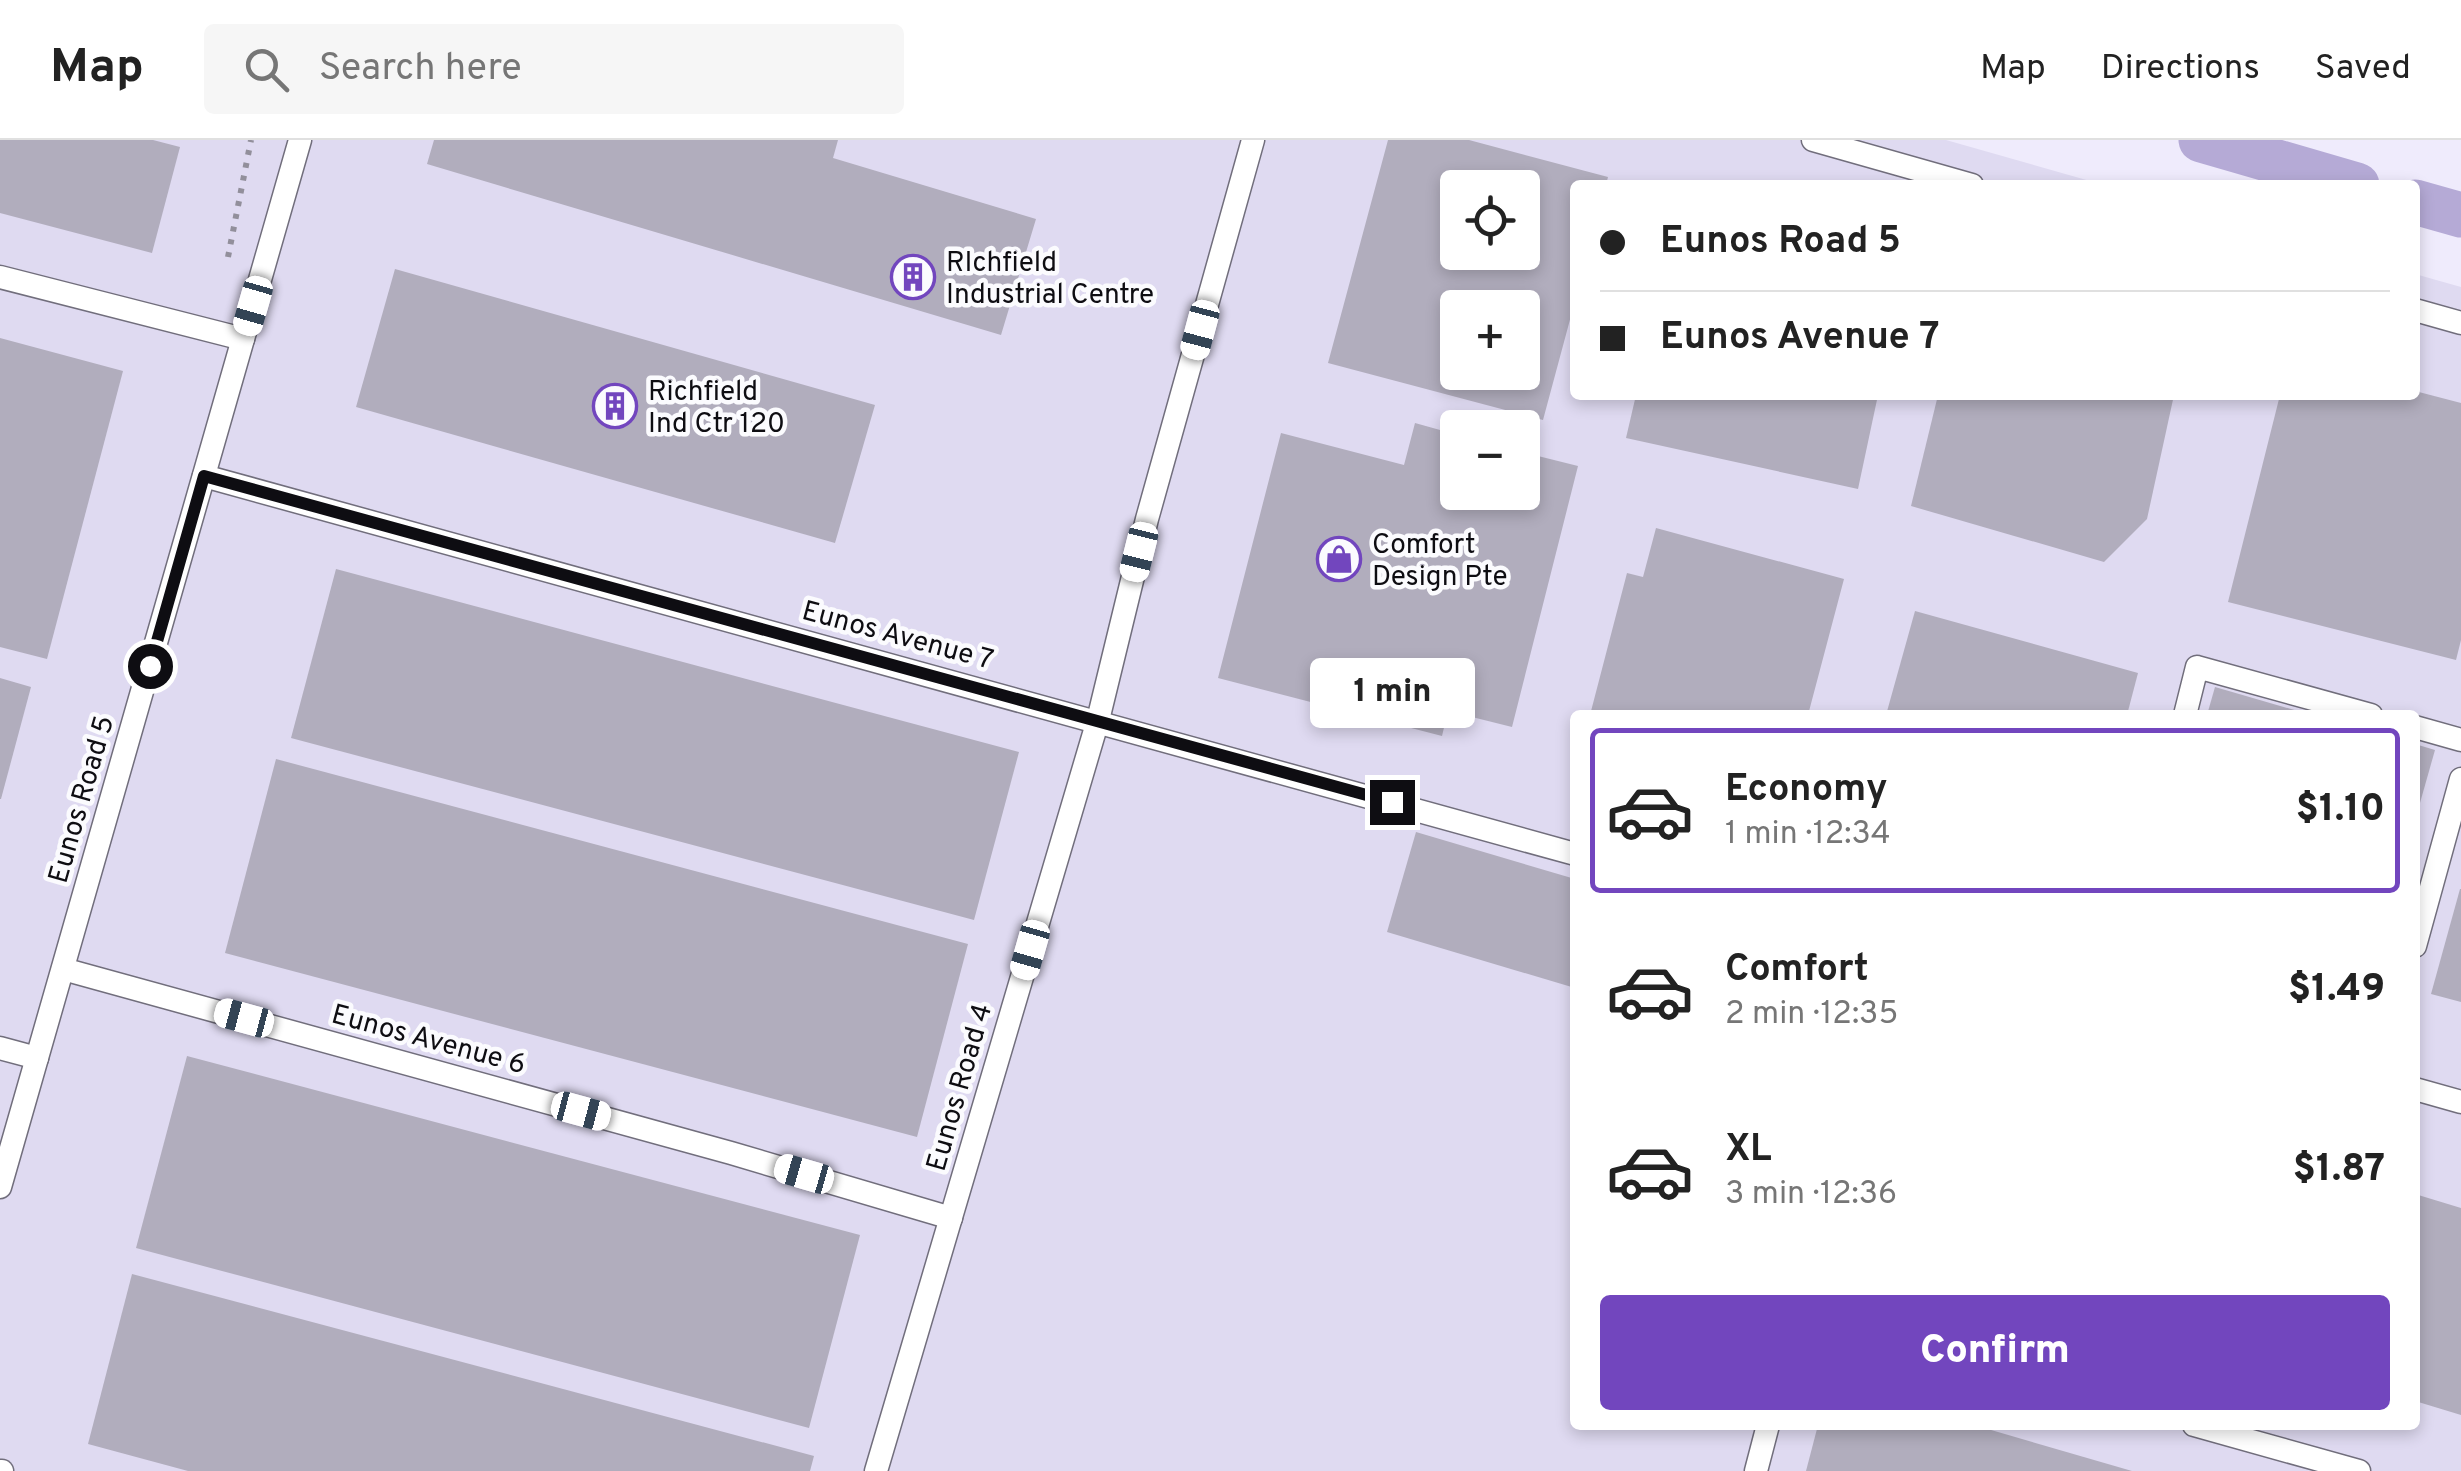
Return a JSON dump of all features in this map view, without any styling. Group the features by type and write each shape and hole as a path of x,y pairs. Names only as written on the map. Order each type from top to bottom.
{"lane":[{"name":"Eunos Road 5","path":"0,1187 300,140"},
{"name":"Eunos Road 4","path":"876,1471 1098,720 1147,519 1253,140"},
{"path":"1813,140 1954,180"},
{"path":"0,277 243,339"},
{"path":"2420,311 2461,323"},
{"name":"Eunos Avenue 7","path":"204,476 1570,853"},
{"path":"2187,710 2198,667 2354,710"},
{"path":"2420,728 2461,740"},
{"path":"2420,928 2461,778"},
{"name":"Eunos Avenue 6","path":"63,969 694,1142 951,1218"},
{"path":"0,1048 37,1058"},
{"path":"2420,1090 2461,1102"},
{"path":"1756,1471 1767,1430"},
{"path":"2212,1430 2358,1471"}],"shaded area":[{"path":"0,140 1946,140 2086,180 1570,180 1570,400 2420,400 2420,275 2461,287 2461,1471 0,1471"}],"building":[{"path":"0,140 153,140 180,147 152,253 0,213"},
{"name":"RIchfield Industrial Centre","path":"434,140 838,140 833,158 1036,219 1001,335 427,164"},
{"path":"1388,140 1469,140 1608,177 1570,180 1570,320 1543,420 1540,410 1505,410 1328,363"},
{"name":"Richfield Ind Ctr 120","path":"395,269 875,405 835,543 356,407"},
{"path":"0,338 123,371 47,659 0,647"},
{"path":"2420,392 2461,403 2461,640 2456,660 2228,602 2279,400 2420,400"},
{"path":"1635,400 1877,400 1858,489 1626,438"},
{"path":"1937,400 2173,400 2147,519 2104,562 1911,506"},
{"path":"1415,423 1440,430 1440,510 1540,510 1540,456 1578,466 1512,727 1448,711 1442,736 1218,678 1281,433 1404,465"},
{"path":"1656,528 1844,579 1809,710 1591,710 1627,573 1643,577"},
{"path":"336,569 1019,752 974,920 291,738"},
{"path":"1915,611 2138,673 2128,710 1887,710"},
{"path":"0,678 31,687 1,799 0,799"},
{"path":"2215,687 2294,710 2208,710"},
{"path":"2420,746 2435,750 2420,803"},
{"path":"276,759 968,944 917,1137 225,953"},
{"path":"1416,832 1570,878 1570,987 1387,932"},
{"path":"2461,889 2461,1002 2431,994"},
{"path":"187,1056 860,1235 809,1428 136,1248"},
{"path":"2420,1196 2461,1208 2461,1415 2420,1403"},
{"path":"132,1274 814,1456 810,1471 188,1471 88,1444"},
{"path":"1817,1430 1991,1430 2132,1471 1806,1471"}],"waterway":[{"path":"2201,140 2340,180"},
{"path":"2420,203 2461,215"}],"place":[{"name":"RIchfield Industrial Centre","path":"913,277"},
{"name":"Richfield Ind Ctr 120","path":"615,406"},
{"name":"Comfort Design Pte","path":"1339,559"}],"route":[{"path":"150,666 204,476 1392,802"}]}
